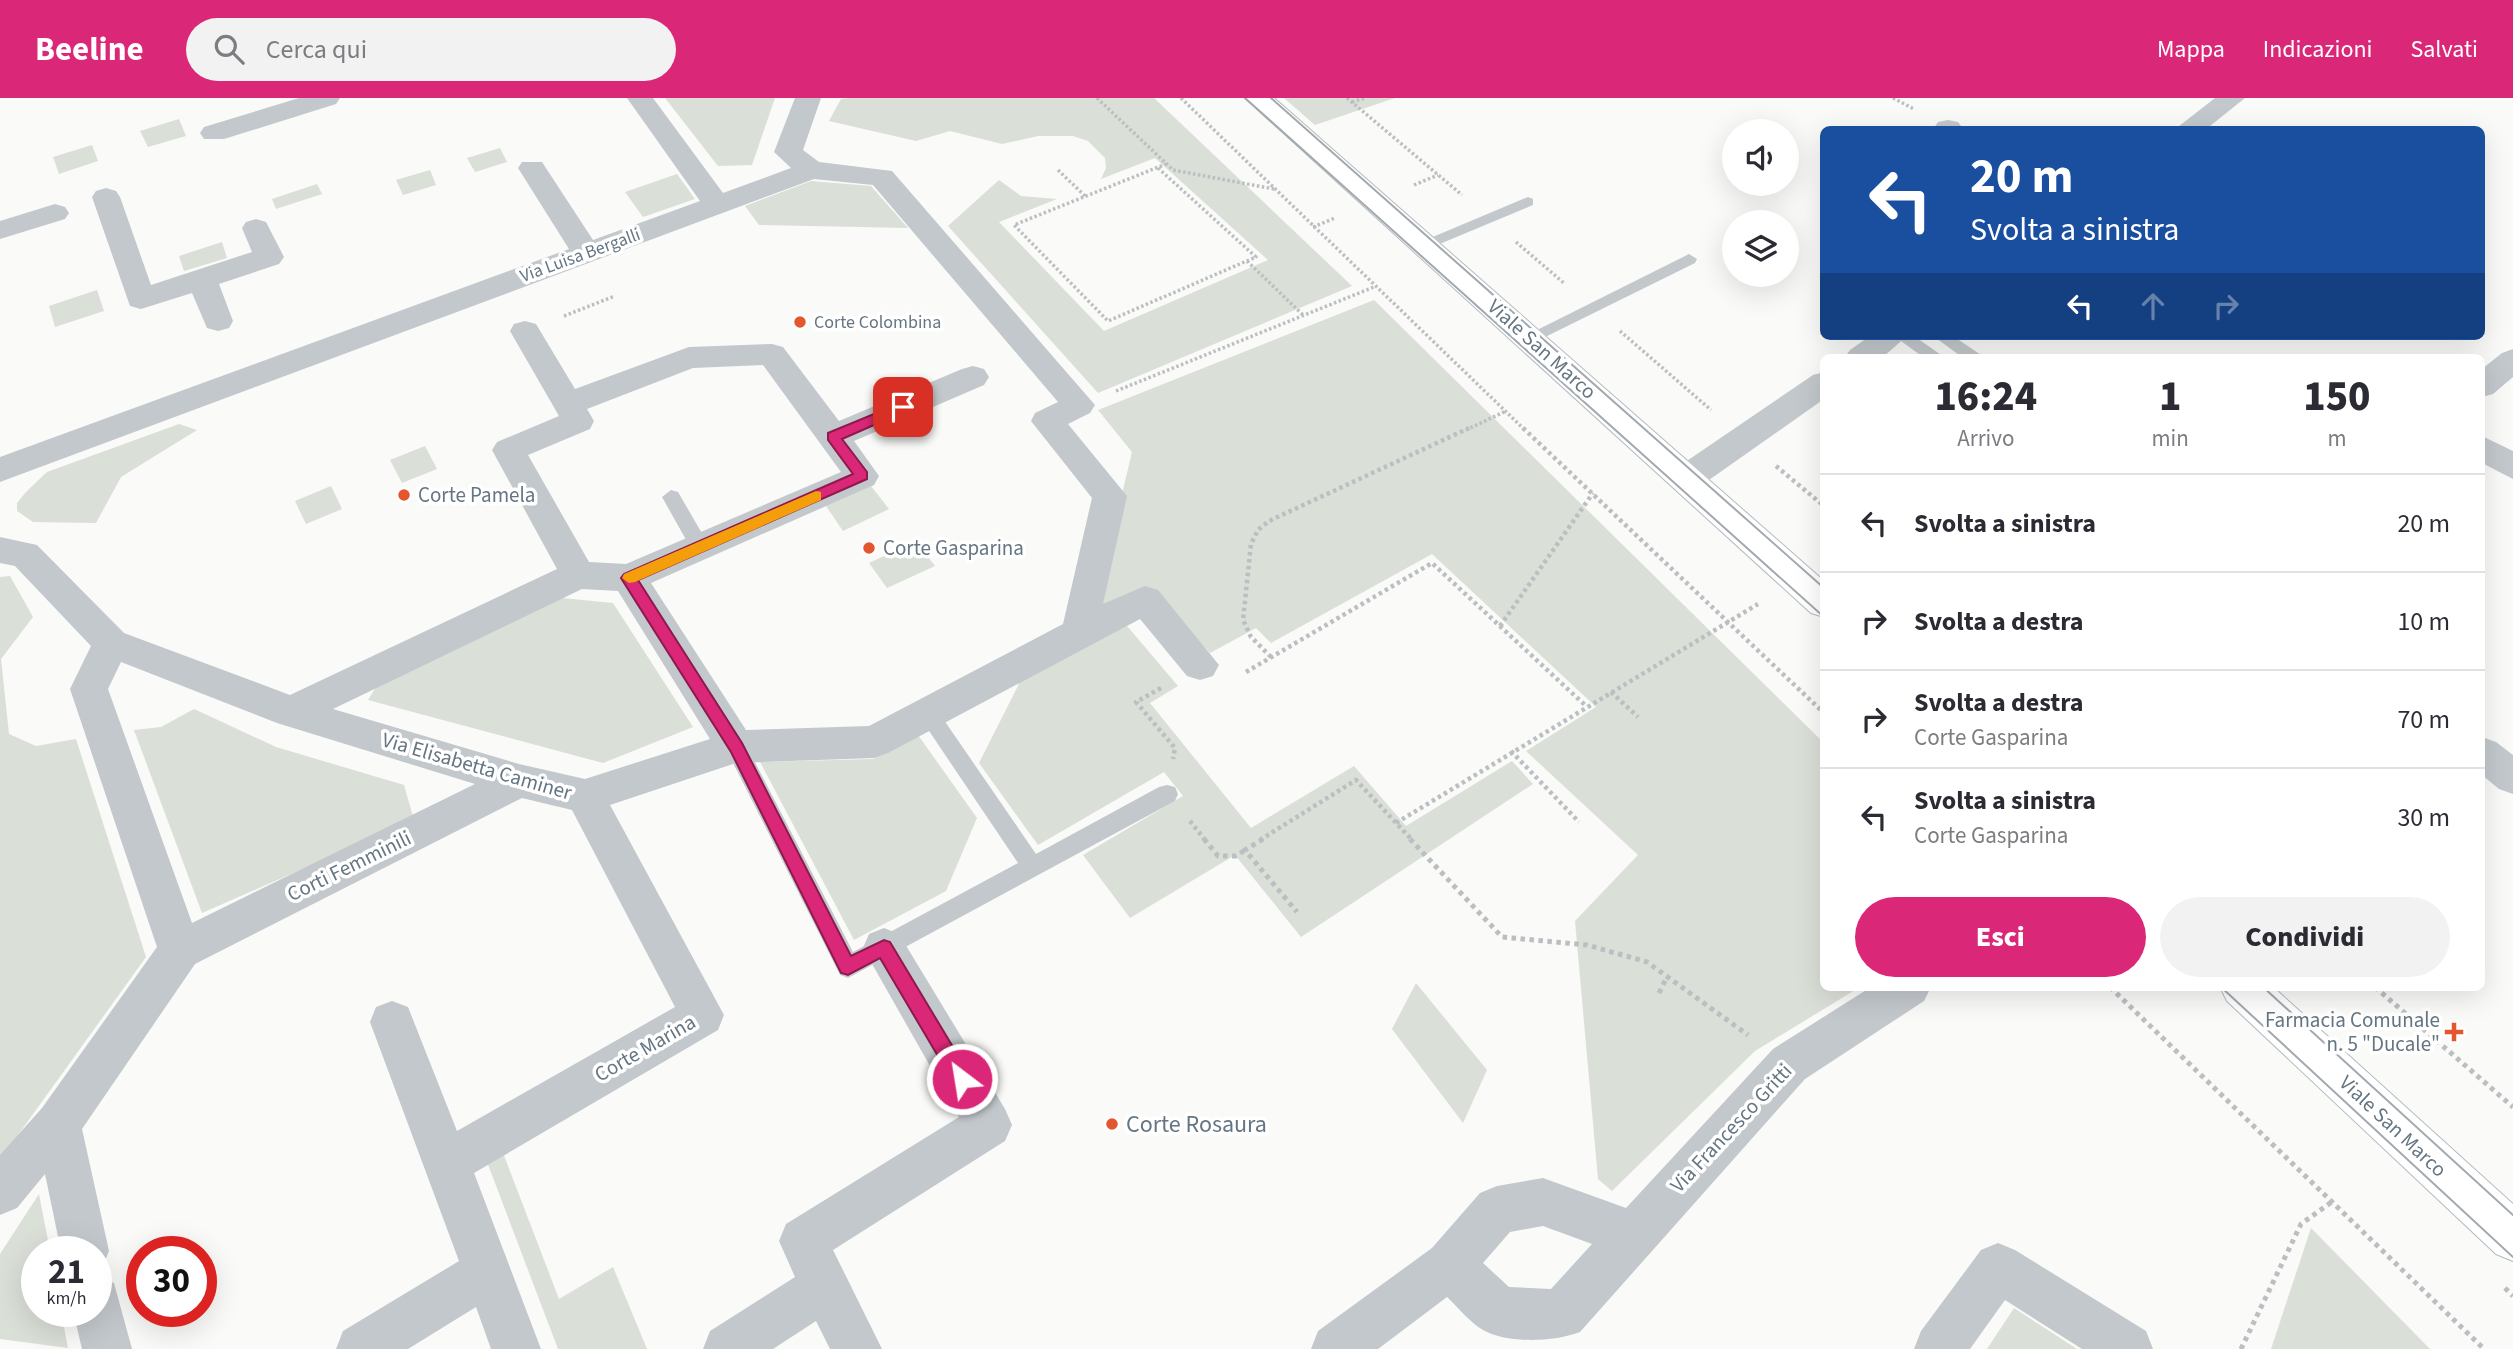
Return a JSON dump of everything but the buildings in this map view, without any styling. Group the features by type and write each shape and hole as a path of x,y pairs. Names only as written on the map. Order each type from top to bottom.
{"street":[{"path":"214,133 327,98"},
{"path":"640,98 717,204"},
{"path":"808,98 788,152 811,170"},
{"name":"Viale San Marco","path":"1258,98 1820,599"},
{"path":"2193,126 2232,98"},
{"path":"532,168 586,253"},
{"name":"Via Luisa Bergalli","path":"0,470 811,170 882,177 1079,405"},
{"path":"106,197 133,302 269,257 256,228"},
{"path":"0,230 55,213"},
{"path":"202,279 218,320"},
{"path":"525,331 573,413"},
{"path":"1865,354 1885,340"},
{"path":"291,712 578,575 629,578 862,476 772,354 689,358 573,413 509,450 578,575"},
{"path":"2485,383 2513,360"},
{"path":"833,437 973,377"},
{"path":"1687,478 1820,386"},
{"path":"1079,405 1047,421 1110,496 1079,632"},
{"path":"2485,450 2513,467"},
{"name":"Via Elisabetta Caminer","path":"0,550 25,554 111,643 291,712 519,782 585,796 736,747 874,742 1079,632 1145,600 1200,665"},
{"path":"629,578 736,747"},
{"path":"111,643 89,689 180,950"},
{"path":"2485,755 2513,777"},
{"name":"Corti Femminili","path":"0,1191 58,1124 180,950 519,782"},
{"name":"Corte Marina","path":"446,1163 702,1015 585,796"},
{"path":"857,1349 803,1241 989,1125 884,948"},
{"name":"Via Francesco Gritti","path":"1449,1265 1499,1311 1562,1314 1788,1064 1903,991"},
{"name":"Viale San Marco","path":"2246,991 2513,1237"},
{"path":"392,1022 516,1349"},
{"path":"58,1124 83,1236"},
{"path":"1336,1349 1449,1265 1497,1210 1543,1202 1632,1235"},
{"path":"1939,1349 1998,1267 2128,1349"},
{"path":"361,1349 488,1272"},
{"path":"728,1349 825,1286"},
{"path":"102,1327 107,1349"}],"lane":[{"path":"1424,244 1528,202"},
{"path":"1529,338 1689,259"},
{"path":"1908,340 1931,354"},
{"path":"1947,340 1970,354"},
{"path":"671,497 700,547"},
{"path":"928,713 1033,867"},
{"path":"736,747 848,967 1167,794"}],"path":[{"path":"1097,98 1173,170 1275,189"},
{"path":"1181,98 1374,287 1820,709"},
{"path":"1352,102 1365,98"},
{"path":"1158,168 1256,257 1108,321 1014,225 1166,164"},
{"path":"1058,170 1085,196"},
{"path":"1247,261 1303,316"},
{"path":"1079,405 1374,287"},
{"path":"525,331 615,296"},
{"path":"1271,657 1251,637 1242,620 1251,544 1258,530 1269,521 1506,411"},
{"path":"1500,626 1593,493"},
{"path":"1240,675 1432,563 1586,706"},
{"path":"1396,823 1511,751 1799,580"},
{"path":"1251,637 1136,702 1175,748 1167,794 1218,856 1236,856 1356,780 1502,937 1587,945 1647,962 1788,1064"},
{"path":"1611,692 1637,717"},
{"path":"1511,751 1580,822"},
{"path":"1245,850 1297,912"},
{"path":"1659,993 1667,977"},
{"path":"2114,991 2484,1349"},
{"path":"2380,991 2513,1107"},
{"path":"2241,1349 2301,1224 2333,1200"}],"shaded area":[{"path":"665,98 775,98 752,165 718,166"},
{"path":"1154,98 1352,286 1098,393 948,226 999,180 1021,196 1057,199 999,222 1104,331 1268,260 1155,158 1101,179 1106,168 1105,158 1088,141 1073,136 1038,136 1002,144 950,131 916,141 829,121 841,99"},
{"path":"1284,98 1395,98 1315,125"},
{"path":"179,119 186,136 148,147 140,131"},
{"path":"92,145 98,161 59,174 53,157"},
{"path":"500,148 507,162 475,172 467,158"},
{"path":"430,170 436,185 403,195 396,180"},
{"path":"677,174 695,199 643,217 625,192"},
{"path":"811,181 871,186 908,228 759,225 745,206"},
{"path":"317,184 322,194 276,209 272,199"},
{"path":"222,242 227,258 184,271 179,256"},
{"path":"97,290 104,311 55,327 49,306"},
{"path":"1374,300 1820,739 1820,991 1853,991 1755,1051 1612,1191 1598,1179 1575,921 1638,855 1526,751 1596,707 1432,554 1271,643 1256,628 1210,653 1147,587 1093,616 1132,452 1098,410"},
{"path":"179,424 197,430 121,477 96,523 33,522 17,511 17,503 47,472"},
{"path":"425,446 437,469 402,483 390,460"},
{"path":"331,486 342,509 306,524 295,501"},
{"path":"871,486 889,509 843,531 826,506"},
{"path":"916,541 935,566 887,588 869,563"},
{"path":"10,576 33,617 1,659 9,734 36,746 76,739 146,957 0,1160 0,577"},
{"path":"562,598 613,603 693,727 603,763 368,700 379,682"},
{"path":"1122,620 1178,686 1150,703 1251,828 1354,766 1406,826 1512,761 1533,784 1301,937 1235,855 1130,918 1083,855 1183,796 1164,772 1038,845 979,763 1026,670"},
{"path":"194,709 276,747 404,785 414,820 202,913 134,730 161,727"},
{"path":"918,735 977,818 946,891 854,940 760,762 873,759"},
{"path":"1416,983 1487,1070 1463,1123 1392,1029"},
{"path":"500,1145 559,1299 613,1267 647,1349 558,1349 484,1154"},
{"path":"39,1194 47,1236 21,1236 21,1327 64,1327 68,1348 0,1339 0,1254"},
{"path":"2311,1228 2430,1349 2271,1349"},
{"path":"2014,1308 2077,1349 1987,1349"}],"tram line":[{"path":"1245,98 1820,613"},
{"path":"1271,98 1820,584"},
{"path":"2225,991 2513,1257"},
{"path":"2267,991 2513,1215"}],"slow traffic":[{"path":"629,578 816,496"}],"place":[{"name":"Corte Colombina","path":"800,322"},
{"name":"Corte Pamela","path":"404,495"},
{"name":"Corte Gasparina","path":"869,548"},
{"name":"Farmacia Comunale n. 5 \"Ducale\"","path":"2454,1032"},
{"name":"Corte Rosaura","path":"1112,1124"}],"route":[{"path":"903,407 833,437 862,476 629,578 736,747 848,967 884,948 962,1079"}]}
